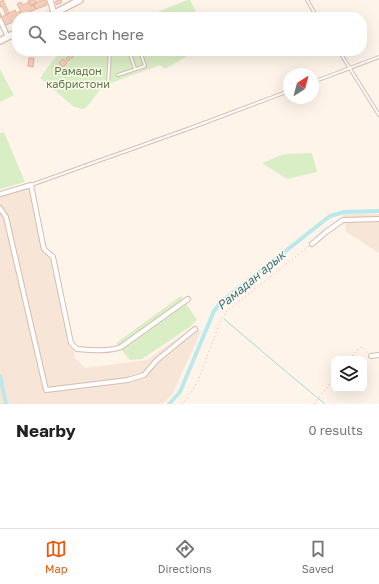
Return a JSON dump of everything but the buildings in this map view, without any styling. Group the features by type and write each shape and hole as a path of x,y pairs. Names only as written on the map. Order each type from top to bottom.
{"main road":[{"path":"56,12 80,0"},
{"path":"0,41 7,34 12,33"}],"street":[{"path":"50,0 54,12"},
{"path":"0,20 7,34"},
{"path":"0,194 30,185 43,245 53,257 74,347 80,349 108,350 120,347 188,299"},
{"path":"0,208 6,217 46,390 128,380 144,376 158,360 195,329"},
{"path":"312,244 343,220 379,219"},
{"path":"371,356 379,355"}],"lane":[{"path":"306,0 314,12"},
{"path":"108,84 110,56"},
{"path":"131,56 136,69"},
{"path":"118,75 145,66 142,56"},
{"path":"342,56 379,115"},
{"path":"319,80 379,57"},
{"path":"30,185 283,93"}],"path":[{"path":"0,35 7,34"},
{"path":"181,404 184,402 198,381 221,319 227,311 312,244"},
{"path":"352,356 359,348 362,347 371,356"},
{"path":"315,404 331,383"}],"shaded area":[{"path":"30,186 48,253 57,259 75,358 85,368 147,360 193,327 201,331 172,395 162,404 0,404 0,195"},
{"path":"343,214 379,214 379,253 346,232"}],"green space":[{"path":"190,0 196,12 157,12"},
{"name":"Рамадон кабристони","path":"58,56 187,56 165,69 160,65 106,85 84,109 74,107 40,78"},
{"path":"0,69 14,95 0,102"},
{"path":"4,132 25,182 0,189 0,133"},
{"path":"312,153 317,172 287,179 262,163 284,154"},
{"path":"181,296 197,320 190,327 142,359 130,360 116,343"}],"waterway":[{"name":"Рамадан арык","path":"169,404 180,392 214,311 221,302 330,216 344,212 379,211"},
{"path":"224,319 325,404"},
{"name":"Рамадан арык","path":"0,376 6,404"}]}
